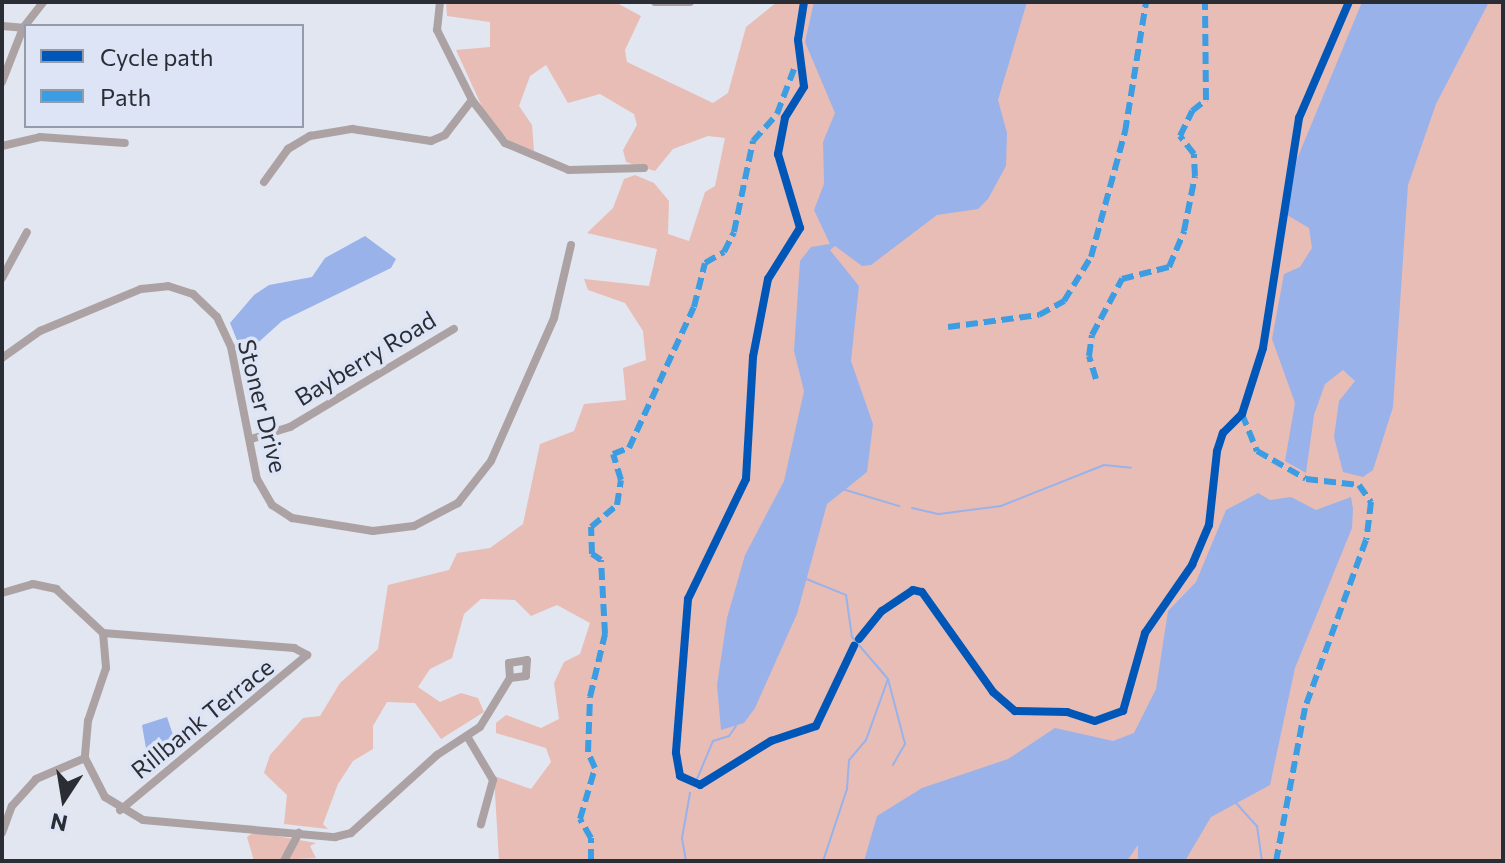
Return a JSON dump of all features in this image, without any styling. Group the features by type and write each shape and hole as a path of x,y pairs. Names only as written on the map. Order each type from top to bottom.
{"street":[{"path":"26,24 43,2"},
{"path":"440,2 437,30 472,100 505,143 543,163 569,170 644,168"},
{"path":"655,2 690,2"},
{"path":"2,26 23,28 2,82"},
{"path":"264,182 288,149 310,136 352,129 431,141 445,135 472,100"},
{"path":"2,146 40,137 125,143"},
{"path":"2,278 27,232"},
{"name":"Stoner Drive","path":"2,358 40,331 141,289 168,286 193,294 217,317 231,347 257,479 272,505 292,518 373,531 414,526 458,503 491,461 546,337 571,245"},
{"name":"Bayberry Road","path":"251,439 290,427 454,329"},
{"path":"2,593 33,584 56,589 103,633 106,668 88,721 85,758 97,786 120,810 160,823 299,833 351,833 437,755 467,736 510,678"},
{"name":"Rillbank Terrace","path":"103,633 294,648 307,655 120,810"},
{"path":"467,736 493,780 481,824"},
{"path":"2,833 12,806 36,779 85,758"},
{"path":"284,861 299,833"}],"shaded area":[{"path":"446,2 615,2 641,16 625,50 627,62 713,103 728,93 746,27 777,2 1503,2 1503,861 499,861 494,776 531,789 551,762 546,748 496,733 496,723 506,715 541,728 559,719 554,683 564,662 580,654 590,623 557,605 531,616 515,600 481,599 464,614 452,658 430,669 418,687 440,702 461,693 478,698 484,712 441,739 415,703 387,702 373,726 373,749 353,761 338,784 323,824 328,829 284,824 287,795 264,773 270,755 303,718 320,716 340,683 378,649 388,585 449,570 457,553 490,548 523,524 540,444 574,431 584,404 626,400 623,368 646,360 643,331 625,303 588,290 584,279 649,286 657,249 587,233 613,208 624,179 635,175 654,183 669,201 668,234 689,241 705,192 715,186 725,138 708,136 673,149 655,171 626,162 623,150 637,125 634,114 600,94 568,103 546,65 530,76 519,106 532,125 534,151 512,143 489,122 456,50 490,47 490,22 447,16"},
{"path":"254,832 316,843 310,846 316,858 254,861 247,837"}],"water":[{"path":"814,2 1027,2 998,100 1007,133 1006,166 988,199 978,209 937,215 871,265 862,266 835,246 830,250 859,286 851,361 873,424 867,472 827,504 797,614 755,708 744,723 721,730 717,685 727,618 745,555 784,481 804,391 794,351 800,261 811,247 830,244 814,210 824,184 823,142 835,113 805,42"},
{"path":"1362,2 1489,2 1436,104 1408,185 1393,407 1373,470 1363,477 1343,472 1334,437 1339,401 1355,381 1343,370 1325,384 1314,415 1306,473 1285,461 1295,403 1272,339 1284,274 1300,267 1312,248 1309,228 1287,215 1297,159"},
{"path":"365,236 396,259 391,268 282,321 251,349 241,350 230,323 254,295 269,285 312,277 325,258"},
{"path":"1258,493 1270,500 1291,497 1316,510 1351,497 1353,509 1352,528 1295,668 1270,785 1211,817 1185,861 1138,861 1138,845 1127,861 864,861 877,816 922,788 1008,759 1055,728 1113,741 1134,733 1156,689 1168,611 1196,582 1226,510"},
{"path":"167,717 175,741 161,758 148,760 142,725"}],"waterway":[{"path":"912,508 939,514 1001,506 1104,465 1131,468"},
{"path":"839,488 899,506"},
{"path":"804,578 846,595 852,637 888,679 866,740 849,760 847,789 823,861"},
{"path":"888,679 905,744 893,765"},
{"path":"697,779 713,741 729,736 736,726"},
{"path":"686,861 682,838 690,793"},
{"path":"1236,803 1257,826 1262,861"}],"marked path":[{"path":"948,327 1039,315 1064,301 1091,257 1125,132 1146,2"},
{"path":"1096,379 1089,356 1092,335 1122,279 1169,267 1184,231 1195,176 1194,154 1180,136 1192,111 1206,100 1205,2"},
{"path":"591,861 591,838 580,819 595,768 588,752 590,697 605,634 601,560 592,554 591,527 617,505 621,480 613,454 629,448 694,307 705,263 724,252 734,232 753,141 777,114 794,69"},
{"path":"1242,414 1257,451 1306,479 1359,485 1371,502 1366,540 1305,708 1276,861"}],"cycle path":[{"path":"804,2 798,40 804,87 785,118 778,154 800,228 768,279 753,357 746,479 688,599 676,753 680,776 700,785 771,741 816,726 854,646"},
{"path":"859,639 882,611 913,590 922,592 993,692 1015,711 1067,712 1095,721 1123,711 1145,633 1192,565 1209,525 1217,451 1223,433 1242,414 1263,348 1299,118 1349,2"}]}
